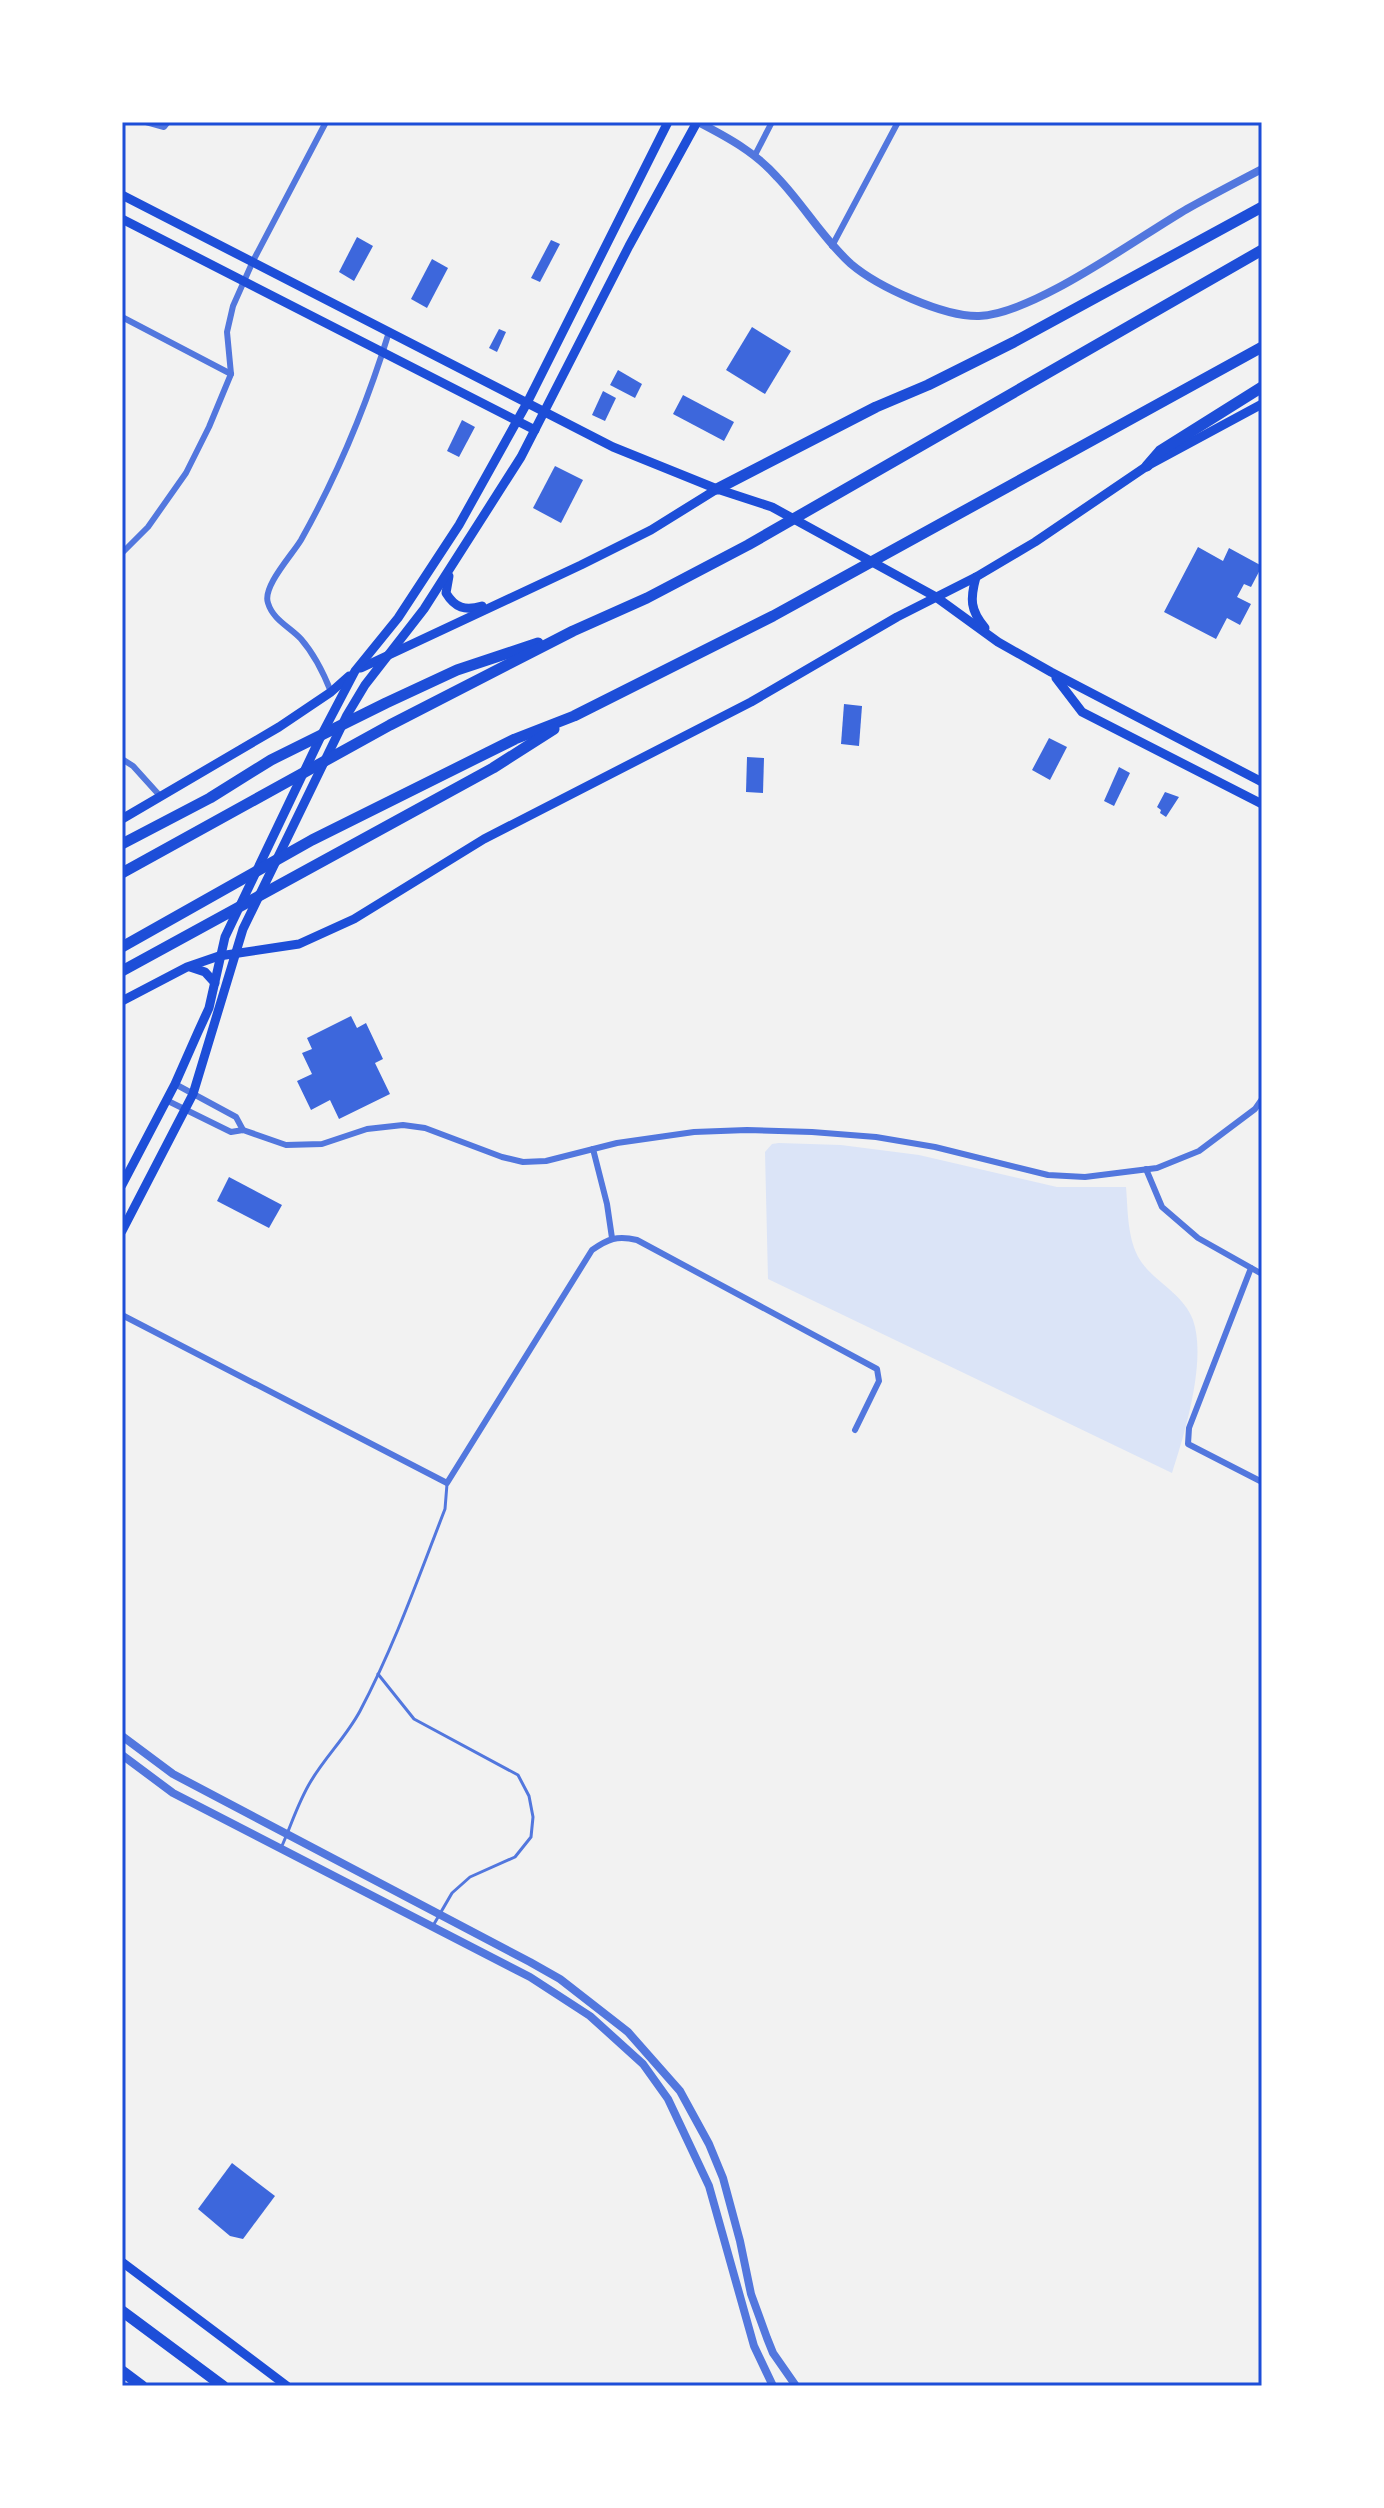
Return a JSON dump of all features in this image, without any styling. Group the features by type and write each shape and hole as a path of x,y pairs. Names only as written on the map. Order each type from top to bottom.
{"highway":[{"path":"717,489 876,407 1014,342 1262,207"},
{"path":"122,873 390,725 748,545 1262,250"},
{"path":"122,947 312,840 515,739 574,716 773,616 1262,347"},
{"path":"1147,466 1160,451 1262,387"},
{"path":"125,842 210,798 271,760 386,703 457,670 573,631"},
{"path":"122,971 493,768 574,716"},
{"path":"122,2311 223,2386"},
{"path":"122,2371 142,2386"}],"main road":[{"path":"122,819 331,692 355,671 398,618 459,525 527,403 668,122"},
{"path":"122,1231 193,1094 243,929 347,715 365,685 424,609 497,497 698,122"},
{"path":"122,195 613,447 717,489 772,507 936,597 998,642 1051,672 1262,782"},
{"path":"122,219 535,430"},
{"path":"611,235 629,246"},
{"path":"122,1001 187,967 219,956 299,944 354,919 484,839 751,702 976,577 1057,528 1147,466 1262,404"},
{"path":"122,1185 175,1084 209,1008 225,937 355,671 651,530 717,489"},
{"path":"454,561 446,593 452,604 464,609 505,600"},
{"path":"976,577 971,602 974,615 998,642"},
{"path":"1051,672 1082,712 1262,804"},
{"path":"308,707 320,708 332,722 327,755"},
{"path":"1217,781 1227,763"},
{"path":"187,967 205,972 215,983"},
{"path":"122,2262 287,2386"}],"street":[{"path":"146,122 164,127 168,122"},
{"path":"122,553 148,527 186,473 231,374 227,353 228,321 253,261 326,122"},
{"path":"698,122 755,155 777,176 832,246 853,266 908,297 958,314 979,316 1004,312 1055,288 1187,209 1262,169"},
{"path":"755,155 772,122"},
{"path":"832,246 898,122"},
{"path":"122,317 231,374"},
{"path":"331,692 301,639 273,613 268,603 268,589 300,541 346,454 389,332"},
{"path":"122,759 133,766 161,797"},
{"path":"175,1084 236,1117 243,1130"},
{"path":"166,1100 231,1132 243,1130 286,1145 322,1144 367,1129 403,1125 425,1128 523,1162 546,1161 593,1149 694,1132 812,1132 876,1137 935,1147 1048,1175 1085,1177 1157,1168 1199,1151 1255,1109 1262,1099"},
{"path":"593,1149 612,1238"},
{"path":"1146,1169 1162,1207 1198,1238 1262,1274"},
{"path":"122,1315 447,1483 592,1250 621,1236 637,1240 877,1369 879,1381 855,1430"},
{"path":"1251,1268 1189,1428 1188,1444 1262,1482"},
{"path":"122,1736 173,1774 560,1979 628,2032 680,2091 709,2144 723,2178 751,2294 773,2353 796,2386"},
{"path":"122,1755 173,1793 530,1977 590,2016 643,2064 668,2099 709,2186 754,2346 773,2386"}],"lane":[{"path":"281,1848 308,1785 324,1760 342,1742 378,1674 445,1509 447,1483"},
{"path":"378,1674 414,1719 518,1775 529,1796 533,1817 531,1837 515,1857 470,1877 452,1893 433,1926"}],"shaded area":[{"path":"772,1144 841,1145 919,1155 1057,1187 1126,1187 1129,1224 1136,1252 1146,1268 1183,1302 1197,1336 1193,1396 1172,1473 768,1279 765,1152"}],"building":[{"path":"357,237 373,246 354,281 339,272"},
{"path":"551,240 560,244 540,282 531,278"},
{"path":"432,259 448,268 427,308 411,299"},
{"path":"752,327 791,351 765,394 726,370"},
{"path":"499,329 506,332 497,352 489,348"},
{"path":"618,370 642,384 635,398 610,385"},
{"path":"603,391 616,398 605,421 592,415"},
{"path":"683,395 734,422 724,441 673,414"},
{"path":"462,420 475,427 459,457 447,451"},
{"path":"555,466 583,480 561,523 533,508"},
{"path":"1198,547 1223,561 1229,548 1262,566 1251,587 1244,584 1237,597 1251,604 1240,625 1227,618 1216,639 1164,612"},
{"path":"844,704 862,706 859,746 841,744"},
{"path":"1049,738 1067,747 1050,780 1032,770"},
{"path":"747,757 764,758 763,793 746,792"},
{"path":"1119,767 1130,773 1114,806 1104,801"},
{"path":"1165,792 1179,797 1166,817 1157,807"},
{"path":"351,1016 357,1028 366,1023 383,1059 375,1063 390,1094 339,1119 330,1100 311,1110 297,1081 312,1074 302,1053 312,1049 307,1038"},
{"path":"229,1177 282,1205 269,1228 217,1201"},
{"path":"232,2163 275,2196 243,2239 230,2236 198,2209"}]}
